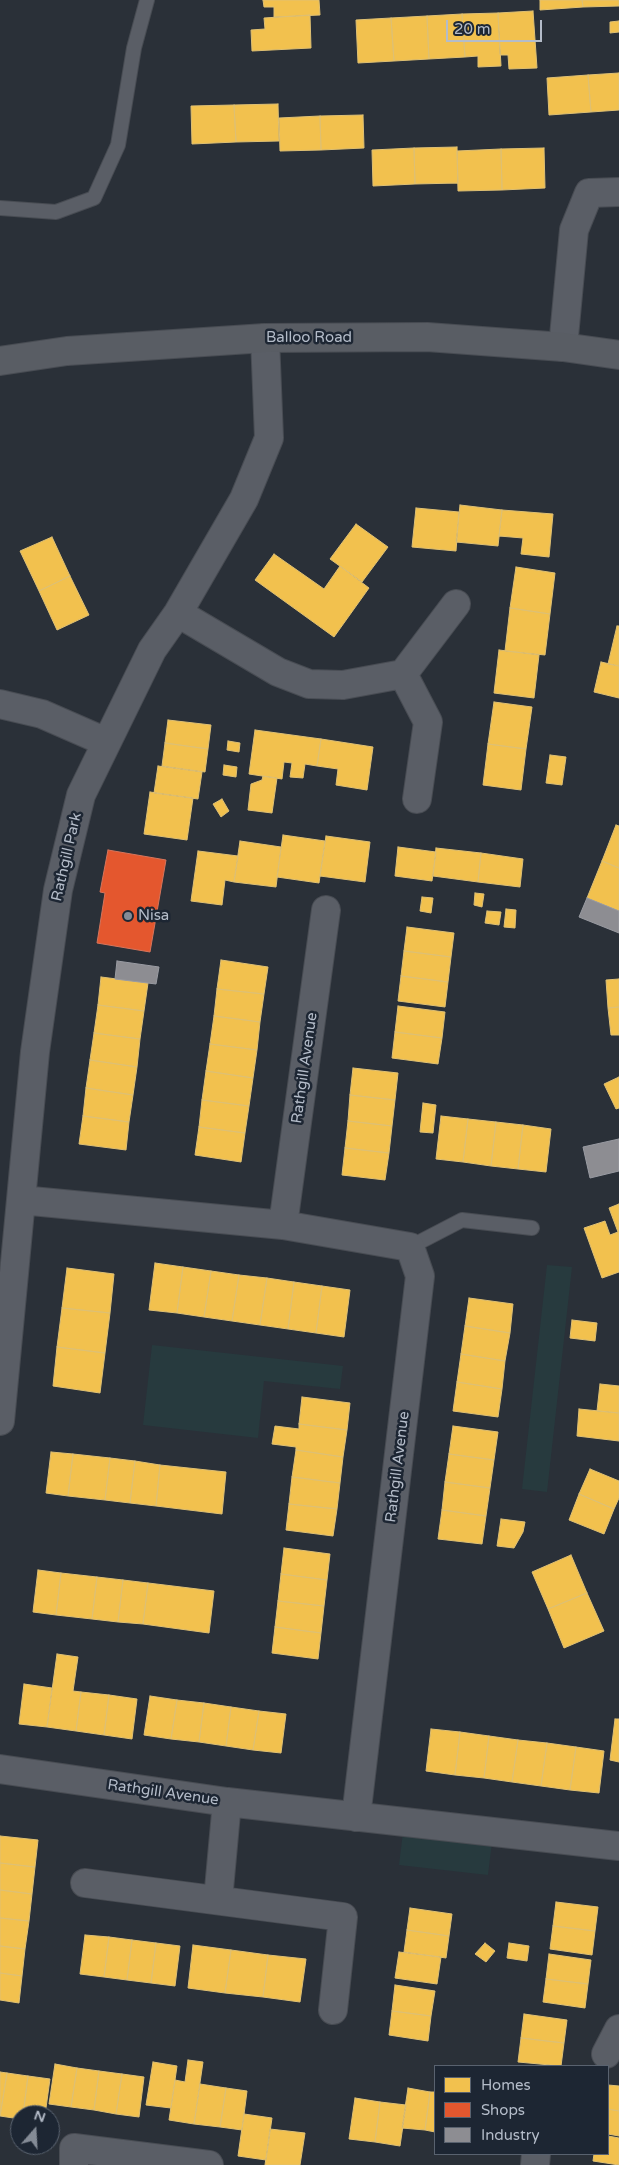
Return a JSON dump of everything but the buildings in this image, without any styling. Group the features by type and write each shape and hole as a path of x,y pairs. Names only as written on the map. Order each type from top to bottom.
{"street":[{"path":"563,347 574,230 589,194 619,192"},
{"name":"Balloo Road","path":"0,361 68,351 265,338 427,337 563,347 619,355"},
{"name":"Rathgill Park","path":"1,1409 34,1052 58,890 81,795 152,650 178,613 244,499 269,438 265,338"},
{"path":"178,613 278,672 309,684 343,685 403,674 456,604"},
{"path":"403,674 428,722 417,799"},
{"path":"0,704 42,714 106,742"},
{"name":"Rathgill Avenue","path":"283,1225 326,910"},
{"path":"21,1200 283,1225 410,1247"},
{"name":"Rathgill Avenue","path":"356,1817 420,1276 410,1247"},
{"name":"Rathgill Avenue","path":"0,1769 227,1802 619,1846"},
{"path":"218,1900 227,1802"},
{"path":"85,1884 343,1916 333,2010"},
{"path":"606,2054 619,2029"},
{"path":"74,2165 74,2148 209,2165"}],"lane":[{"path":"0,208 56,212 94,198 118,145 134,48 147,0"},
{"path":"410,1247 462,1220 532,1228"}],"green space":[{"path":"547,1265 572,1267 547,1492 522,1489"},
{"path":"152,1345 343,1366 340,1389 264,1381 258,1438 143,1425"},
{"path":"403,1832 492,1842 488,1875 399,1865"}],"place":[{"name":"Nisa","path":"128,916"}]}
